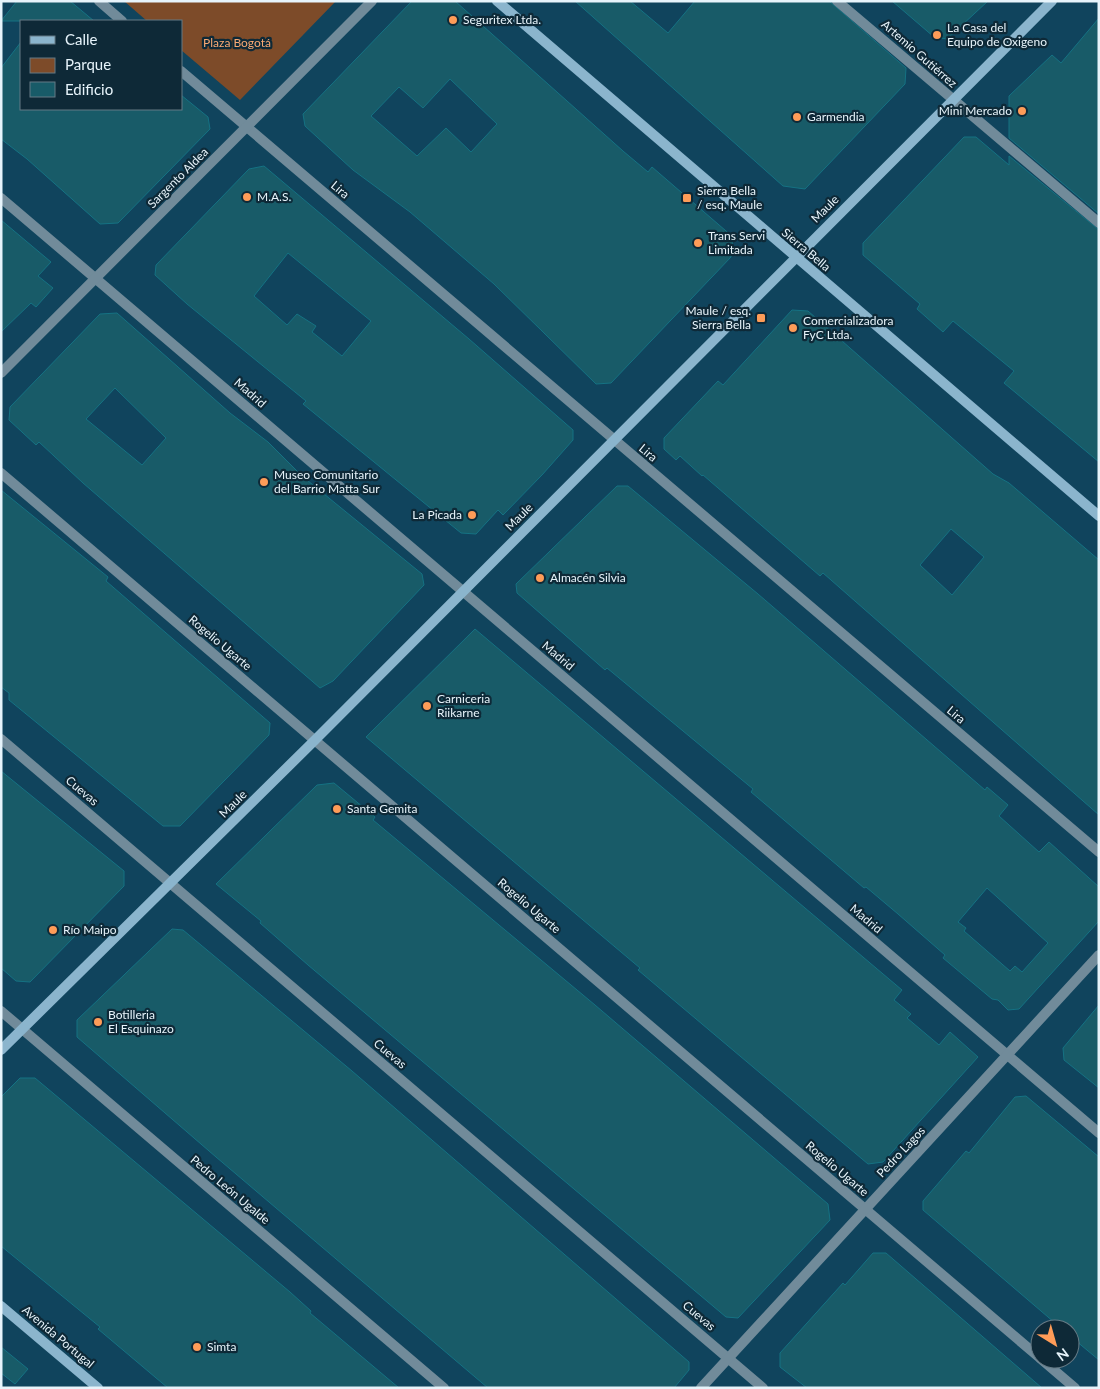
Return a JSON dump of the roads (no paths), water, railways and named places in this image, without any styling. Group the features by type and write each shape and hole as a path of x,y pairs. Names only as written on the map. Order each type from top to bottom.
{"street":[{"path":"99,1 121,20"},
{"name":"Sargento Aldea","path":"1,373 372,1"},
{"name":"Sierra Bella","path":"497,1 1099,516"},
{"name":"Artemio Gutiérrez","path":"837,1 1099,224"},
{"name":"Maule","path":"1,1050 315,740 1052,1"},
{"name":"Lira","path":"182,72 1099,852"},
{"name":"Madrid","path":"1,198 1099,1133"},
{"name":"Rogelio Ugarte","path":"1,473 1030,1350"},
{"name":"Cuevas","path":"1,739 763,1388"},
{"name":"Pedro Lagos","path":"701,1388 1099,955"},
{"name":"Pedro León Ugalde","path":"1,1011 444,1388"},
{"name":"Avenida Portugal","path":"1,1306 98,1388"},
{"name":"Rogelio Ugarte","path":"1053,1369 1075,1388"}],"place":[{"name":"Seguritex Ltda.","path":"453,20"},
{"name":"La Casa del Equipo de Oxigeno","path":"937,35"},
{"name":"Mini Mercado","path":"1022,111"},
{"name":"Garmendia","path":"797,117"},
{"name":"M.A.S.","path":"247,197"},
{"name":"Sierra Bella / esq. Maule","path":"687,198"},
{"name":"Trans Servi Limitada","path":"698,243"},
{"name":"Maule / esq. Sierra Bella","path":"761,318"},
{"name":"Comercializadora FyC Ltda.","path":"793,328"},
{"name":"Museo Comunitario del Barrio Matta Sur","path":"264,482"},
{"name":"La Picada","path":"472,515"},
{"name":"Almacén Silvia","path":"540,578"},
{"name":"Carniceria Riikarne","path":"427,706"},
{"name":"Santa Gemita","path":"337,809"},
{"name":"Río Maipo","path":"53,930"},
{"name":"Botilleria El Esquinazo","path":"98,1022"},
{"name":"Simta","path":"197,1347"}],"park label":[{"name":"Plaza Bogotá","path":"237,43"}]}
